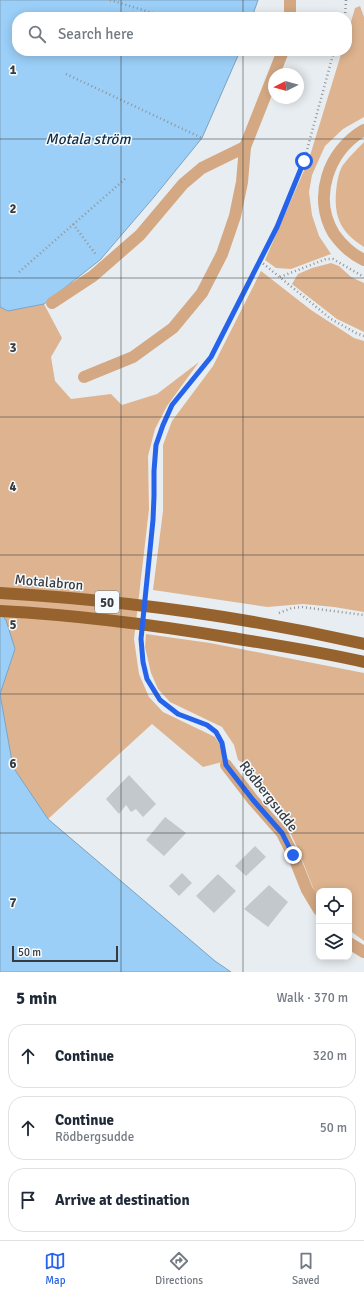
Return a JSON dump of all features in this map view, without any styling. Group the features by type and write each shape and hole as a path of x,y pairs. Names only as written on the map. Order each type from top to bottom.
{"highway":[{"name":"Motalabron","path":"0,593 123,603 214,616 296,630 364,644"},
{"name":"50","path":"0,611 122,621 211,634 364,662"}],"street":[{"path":"290,0 290,12"},
{"path":"84,378 133,357 173,328 202,292 222,254 235,216 242,182 245,147 281,56"},
{"path":"364,130 349,141 339,151 326,177 323,192 324,209 329,226 339,241 349,251 364,260"},
{"path":"52,303 92,276 140,235 183,184 202,168 245,147"},
{"name":"Rödbergsudde","path":"226,765 253,800 282,833 293,855 307,890 316,905"},
{"path":"352,945 364,952"}],"path":[{"path":"110,0 150,12"},
{"path":"345,12 346,0"},
{"path":"145,594 153,520 156,445 172,405 211,357 280,220 304,161 333,56"},
{"path":"66,74 202,138"},
{"path":"19,272 125,179"},
{"path":"73,224 100,260"},
{"path":"280,277 326,259 334,259 364,276"},
{"path":"260,261 331,319 364,336"},
{"path":"278,613 292,608 302,607 364,616"},
{"path":"142,632 141,639 143,662 147,679 160,700 178,714 207,725 216,732 222,743 226,765"}],"shaded area":[{"path":"360,6 364,17 364,117 343,129 325,146 312,175 309,192 312,215 319,236 331,254 291,269 276,268 265,260 309,159 340,56 352,56 352,18 355,8"},
{"path":"364,142 364,247 356,242 345,231 341,224 336,210 336,192 341,168"},
{"path":"331,263 339,266 351,277 364,283 364,332 337,319 292,284 298,274 312,268"},
{"path":"261,271 311,310 354,338 364,341 364,612 303,604 267,607 153,590 163,511 163,445 172,421 213,366"},
{"path":"44,304 62,338 51,357 55,381 71,399 111,394 122,405 157,394 199,362 167,406 155,429 148,456 149,509 134,639 139,674 149,697 163,712 215,737 223,750 226,761 203,767 152,724 48,819 13,767 0,694 15,649 0,612 0,307 8,311"},
{"path":"146,634 210,643 364,673 364,941 352,932 352,888 316,888 316,895 297,847 274,799 253,770 238,760 234,745 222,727 170,702 158,689 151,673 145,647"}],"water":[{"name":"Motala ström","path":"0,0 258,0 254,12 12,12 12,56 238,56 202,138 100,260 44,304 8,311 0,307"},
{"path":"0,612 6,620 15,649 0,694"},
{"path":"0,694 13,767 48,819 215,961 231,972 0,972"}],"building":[{"path":"129,775 156,804 143,817 136,809 131,812 126,805 119,814 106,799"},
{"path":"165,817 186,833 164,856 146,840"},
{"path":"255,846 266,857 246,876 235,866"},
{"path":"182,873 192,883 179,896 169,886"},
{"path":"218,874 236,891 214,913 196,896"},
{"path":"269,885 288,902 268,927 244,909"}],"route":[{"path":"293,855 282,833 253,800 226,765 222,743 216,732 207,725 178,714 160,700 147,679 143,662 141,639 153,520 156,445 172,405 211,357 277,227 304,161"}]}
